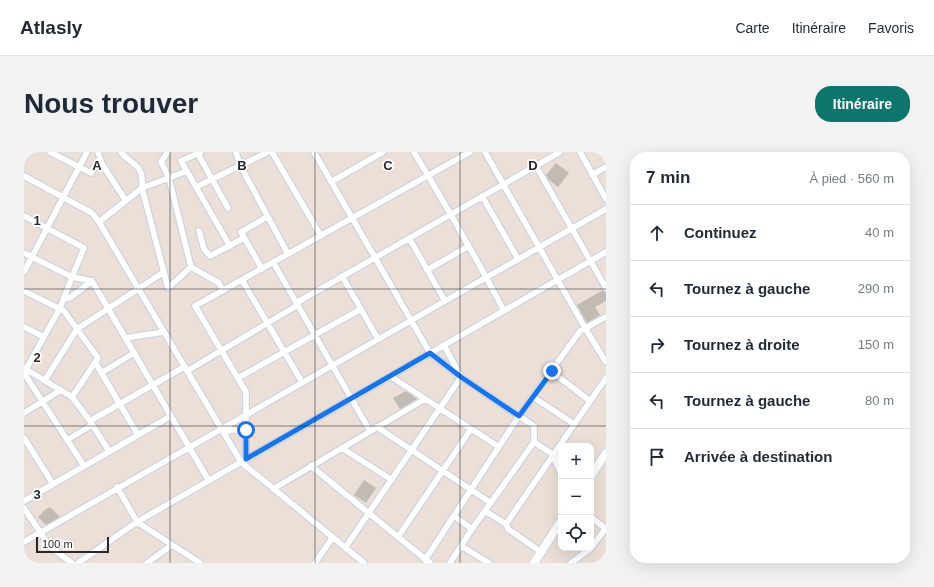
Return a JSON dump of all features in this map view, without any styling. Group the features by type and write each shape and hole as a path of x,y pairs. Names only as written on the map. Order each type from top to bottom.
{"street":[{"path":"50,152 91,174 99,155"},
{"path":"24,272 87,152"},
{"path":"168,152 162,162 169,178 191,267 219,283 223,291"},
{"path":"228,208 199,152 181,161 230,246"},
{"path":"236,152 240,165 288,254"},
{"path":"196,187 268,152"},
{"path":"272,152 321,236"},
{"path":"314,152 430,353 461,377 534,426 534,442 472,528 450,563"},
{"path":"331,182 373,154 383,152"},
{"path":"414,152 451,214 504,311"},
{"path":"246,459 246,392 195,306 470,152"},
{"path":"485,152 585,328 606,362"},
{"path":"67,440 120,404 221,350 342,276 560,152"},
{"path":"580,152 606,199"},
{"path":"123,153 137,166 142,177 142,188 168,288 191,267"},
{"path":"99,155 102,164 126,201"},
{"path":"536,166 606,288"},
{"path":"592,174 606,167"},
{"path":"99,222 142,188 187,171"},
{"path":"24,176 92,213 99,222 240,462 364,563"},
{"path":"482,196 518,259"},
{"path":"24,542 189,447 222,431 302,382 606,208"},
{"path":"24,216 84,248 60,308 25,371"},
{"path":"262,269 241,232 267,217"},
{"path":"199,231 204,249 210,256 244,238"},
{"path":"409,238 445,300"},
{"path":"427,270 469,246"},
{"path":"78,563 137,522 606,252"},
{"path":"24,253 72,277 92,281 209,480"},
{"path":"273,262 370,431"},
{"path":"45,380 77,329 164,272"},
{"path":"342,276 378,339"},
{"path":"242,280 302,382"},
{"path":"64,299 71,297 92,281"},
{"path":"24,290 64,311 98,358 72,397"},
{"path":"238,378 361,309"},
{"path":"311,466 428,561 454,516 519,416 580,331 606,317"},
{"path":"24,328 44,337"},
{"path":"125,338 164,332"},
{"path":"444,345 461,377"},
{"path":"101,372 134,353"},
{"path":"95,362 138,435"},
{"path":"25,371 45,380 72,397 109,451"},
{"path":"25,371 42,402 84,466"},
{"path":"552,371 590,401"},
{"path":"390,376 499,447"},
{"path":"345,548 461,377"},
{"path":"506,524 606,378"},
{"path":"24,413 61,390"},
{"path":"533,397 574,424"},
{"path":"273,489 425,399"},
{"path":"24,501 171,416"},
{"path":"377,427 490,503"},
{"path":"398,537 470,429"},
{"path":"222,431 246,430"},
{"path":"24,438 53,484"},
{"path":"534,442 558,458"},
{"path":"342,448 392,480"},
{"path":"594,471 606,453"},
{"path":"553,455 558,467"},
{"path":"117,488 137,522 200,563"},
{"path":"24,508 50,547 72,563"},
{"path":"485,511 506,524 508,529 541,552"},
{"path":"454,516 472,528"},
{"path":"594,520 606,529 594,544"},
{"path":"534,563 558,526"},
{"path":"315,563 333,537"},
{"path":"147,563 172,544"},
{"path":"461,546 489,563"},
{"path":"571,563 588,551"}],"building":[{"path":"556,163 569,173 558,187 548,179 546,175"},
{"path":"603,290 606,293 606,301 595,307 600,315 587,323 577,305"},
{"path":"406,391 417,399 400,409 393,398"},
{"path":"364,480 376,488 366,503 354,495"},
{"path":"50,507 60,517 46,525 38,517"}],"route":[{"path":"246,430 246,459 430,353 461,377 519,416 552,371"}]}
